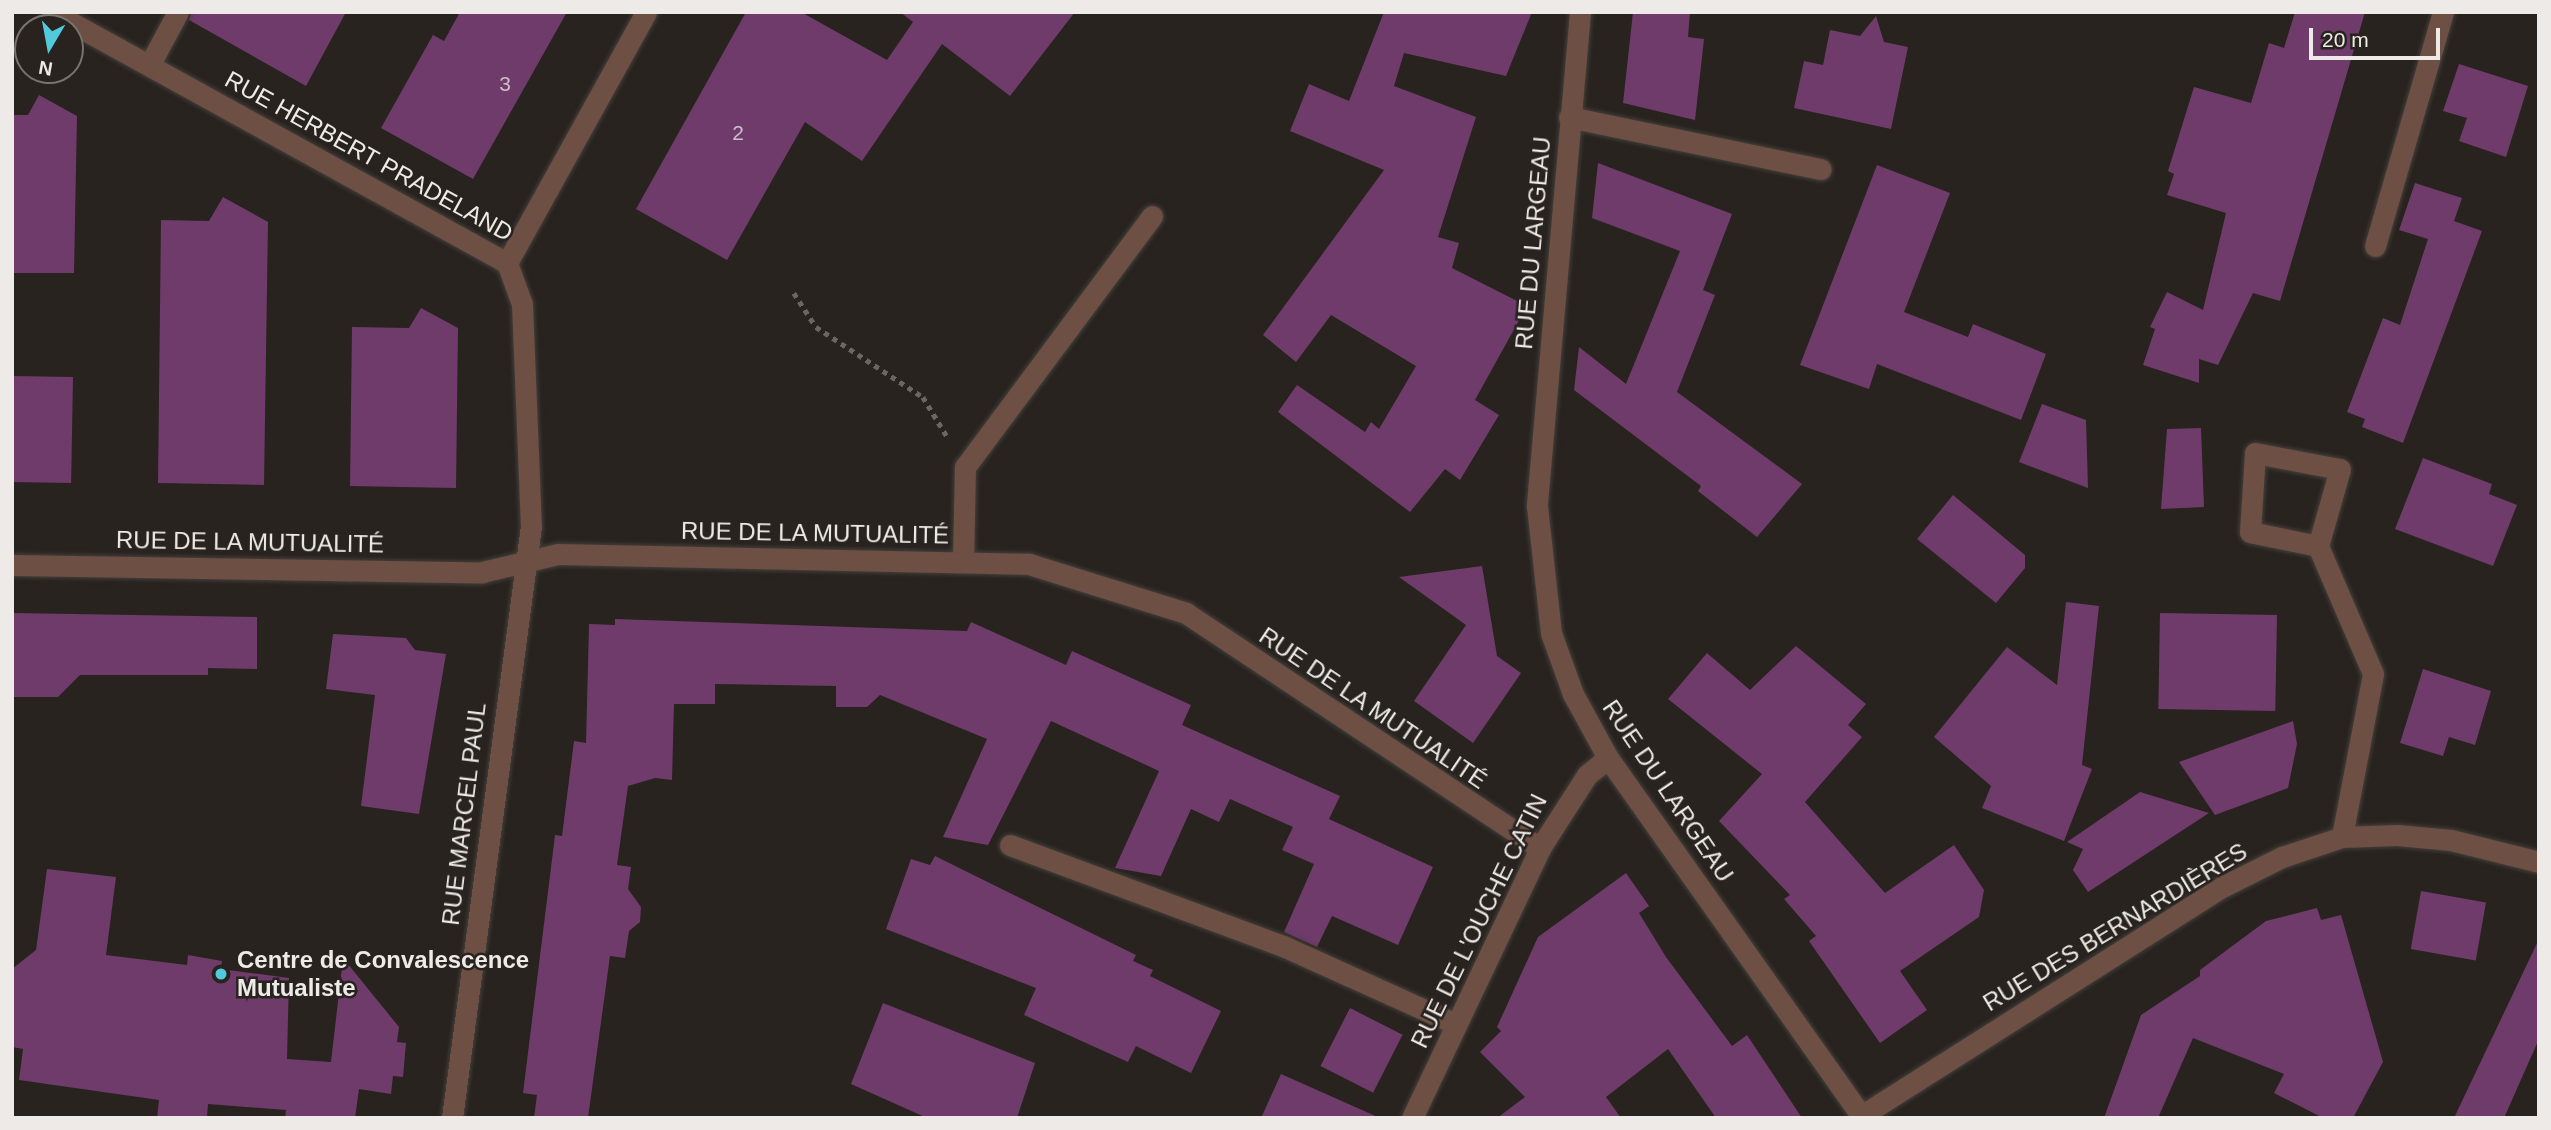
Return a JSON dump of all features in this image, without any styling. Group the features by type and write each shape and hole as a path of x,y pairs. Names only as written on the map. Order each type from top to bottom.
{"street":[{"name":"RUE HERBERT PRADELAND","path":"52,12 151,62 507,264 522,304 531,526 526,559"},
{"path":"151,62 178,12"},
{"path":"507,264 646,12"},
{"name":"RUE DU LARGEAU","path":"1580,12 1537,506 1551,633 1573,694 1608,758 1862,1117"},
{"path":"2375,246 2443,12"},
{"name":"RUE DU LARGEAU","path":"1569,117 1821,169"},
{"path":"963,562 965,467 1152,216"},
{"path":"2318,546 2250,532 2255,453 2340,470 2318,546 2373,674 2342,837"},
{"name":"RUE DE LA MUTUALITÉ","path":"12,565 482,572 526,559 558,554 1029,564 1186,613 1539,848"},
{"name":"RUE MARCEL PAUL","path":"452,1118 526,559"},
{"name":"RUE DE L'OUCHE CATIN","path":"1412,1118 1539,848 1581,783 1608,758"},
{"name":"RUE DES BERNARDIÈRES","path":"1862,1117 2224,886 2282,857 2342,837 2451,840 2539,862"},
{"path":"1010,845 1283,946 1456,1024"}],"path":[{"path":"794,293 816,327 923,397 965,467"}],"building":[{"path":"191,12 346,12 306,86 189,20"},
{"path":"460,12 567,12 473,179 381,128 433,35 444,41"},
{"path":"746,12 801,12 887,60 913,22 900,12 1075,12 1010,96 942,44 862,161 805,122 727,260 636,209"},
{"path":"1384,12 1532,12 1506,76 1404,53 1394,86 1476,117 1438,237 1459,243 1452,268 1527,306 1475,400 1499,415 1460,480 1445,469 1410,512 1278,412 1297,385 1365,432 1371,422 1379,429 1416,366 1331,315 1296,362 1263,335 1384,170 1290,131 1309,84 1349,101"},
{"path":"1633,12 1690,12 1688,37 1704,39 1695,120 1623,103"},
{"path":"2295,12 2365,12 2280,301 2253,293 2218,365 2199,359 2199,383 2143,365 2155,329 2150,327 2167,292 2203,310 2226,213 2167,195 2174,174 2168,171 2194,87 2251,103 2269,43 2284,48"},
{"path":"1876,16 1884,42 1908,47 1891,129 1794,108 1804,61 1823,65 1830,30 1860,36"},
{"path":"2459,64 2528,86 2506,157 2459,141 2467,118 2443,111"},
{"path":"39,95 77,116 74,273 12,273 12,115 28,115"},
{"path":"1598,163 1732,214 1703,290 1715,295 1677,392 1802,484 1757,537 1698,491 1701,486 1574,390 1579,347 1626,384 1680,251 1592,218"},
{"path":"1877,165 1950,193 1904,312 1968,337 1973,324 2046,354 2021,420 1877,364 1869,389 1800,365"},
{"path":"2415,183 2462,198 2454,221 2482,231 2403,443 2362,427 2365,419 2347,412 2383,318 2400,325 2428,239 2399,230"},
{"path":"223,197 268,222 264,485 158,483 161,220 209,221"},
{"path":"421,308 458,328 456,488 350,486 352,327 409,328"},
{"path":"12,376 73,377 71,483 12,482"},
{"path":"2042,404 2086,420 2088,488 2019,462"},
{"path":"2201,428 2204,507 2161,509 2167,429"},
{"path":"2423,458 2492,484 2489,494 2517,505 2493,566 2395,529"},
{"path":"1953,495 2025,555 2025,568 1996,603 1917,539"},
{"path":"1482,566 1497,656 1521,673 1473,743 1414,701 1466,625 1399,577"},
{"path":"2066,602 2099,606 2082,765 2092,769 2064,841 1982,808 1991,786 1934,737 2007,647 2057,685"},
{"path":"12,613 257,617 257,669 208,668 208,675 80,675 58,697 12,697"},
{"path":"2160,613 2277,615 2275,711 2158,709"},
{"path":"615,619 967,631 971,622 1066,665 1072,651 1191,705 1182,725 1340,796 1329,819 1433,867 1398,945 1332,916 1317,947 1284,932 1314,864 1282,850 1293,827 1230,799 1219,822 1191,809 1161,876 1115,868 1159,771 1051,721 988,845 943,837 987,739 880,695 867,707 836,707 836,686 715,684 715,704 674,704 672,780 655,778 628,786 617,865 631,867 628,889 641,907 640,922 629,931 625,958 610,956 588,1118 534,1118 537,1095 523,1093 555,835 562,836 574,741 586,743 589,624 615,625"},
{"path":"333,634 406,638 415,650 446,654 419,814 361,806 375,695 326,689"},
{"path":"1796,646 1866,704 1848,725 1862,737 1805,802 1885,893 1954,845 1984,890 1979,917 1900,971 1927,1010 1880,1043 1809,941 1816,936 1784,899 1790,895 1719,821 1762,774 1668,699 1707,653 1750,690"},
{"path":"2423,669 2491,691 2475,745 2449,737 2443,756 2400,743"},
{"path":"2293,721 2297,744 2288,788 2215,815 2179,762"},
{"path":"2140,792 2209,813 2088,892 2073,870 2083,849 2067,842"},
{"path":"935,856 1136,955 1133,961 1153,970 1150,976 1221,1011 1191,1073 1136,1046 1128,1062 1024,1015 1036,988 886,929 911,859 930,865"},
{"path":"47,869 116,877 106,955 187,965 188,955 222,961 221,969 289,978 287,1059 331,1062 343,958 399,1027 397,1042 406,1043 403,1077 393,1076 391,1094 359,1089 355,1118 285,1118 286,1110 208,1104 207,1118 157,1118 159,1100 19,1080 23,1049 12,1047 12,969 36,950"},
{"path":"1626,873 1649,906 1639,913 1666,957 1732,1046 1747,1035 1802,1118 1716,1118 1668,1049 1606,1097 1621,1118 1497,1118 1525,1097 1480,1052 1501,1031 1497,1027 1538,937"},
{"path":"2421,891 2486,902 2476,961 2411,949"},
{"path":"2317,908 2321,920 2341,915 2383,1062 2353,1118 2323,1118 2274,1093 2284,1074 2193,1038 2158,1118 2104,1118 2141,1015 2200,976 2200,970 2266,921"},
{"path":"2539,939 2539,1039 2504,1118 2454,1118"},
{"path":"883,1003 1035,1063 1017,1118 927,1118 851,1084"},
{"path":"1350,1008 1403,1035 1373,1093 1320,1066"},
{"path":"1281,1074 1380,1118 1261,1118"}],"place":[{"name":"Centre de Convalescence Mutualiste","path":"221,974"}]}
